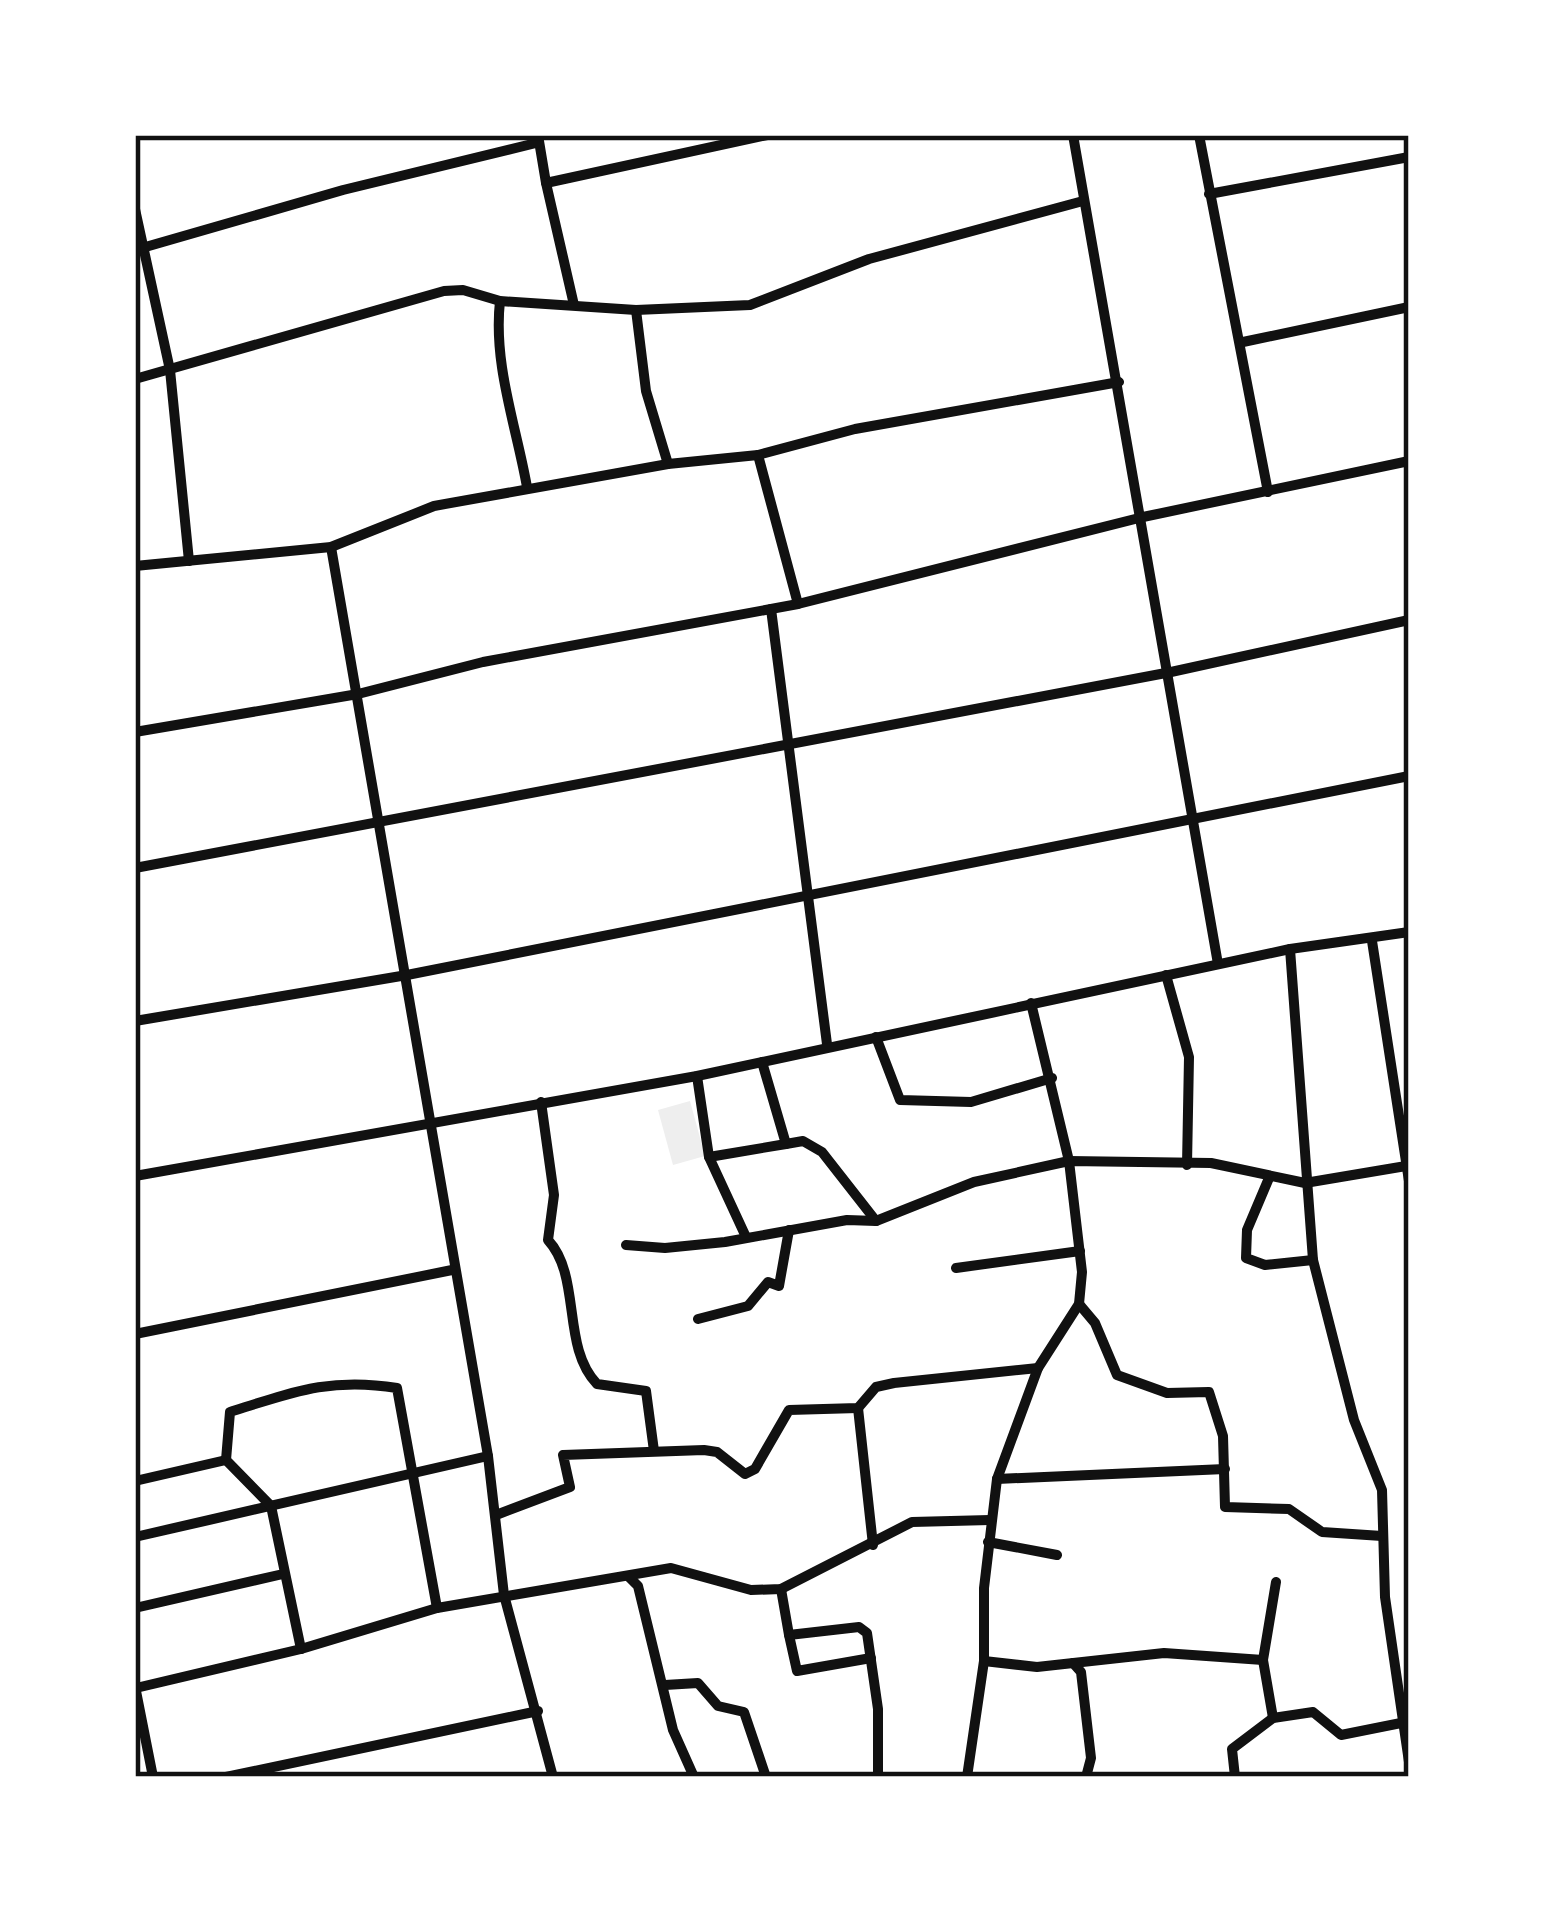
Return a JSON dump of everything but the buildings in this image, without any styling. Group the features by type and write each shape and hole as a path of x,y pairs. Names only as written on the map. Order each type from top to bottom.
{"street":[{"path":"546,183 767,135"},
{"path":"1073,135 1172,672 1191,820 1218,964"},
{"path":"1199,135 1243,342 1268,492"},
{"path":"137,250 537,139 574,305"},
{"path":"1209,194 1409,157"},
{"path":"135,379 443,291 463,290 500,301 636,310 750,305 869,260 1083,200"},
{"path":"135,209 137,250 170,370 189,561"},
{"path":"500,301 498,364 516,417 527,487"},
{"path":"1243,342 1409,307"},
{"path":"636,310 646,391 668,464"},
{"path":"135,566 331,547 434,506 668,464 758,455 855,429 1119,382"},
{"path":"758,455 798,604"},
{"path":"135,733 358,694 483,662 798,604 1143,517 1409,461"},
{"path":"331,547 382,824 452,1270 488,1456 504,1595 553,1777"},
{"path":"771,609 827,1044"},
{"path":"135,868 1172,672 1409,620"},
{"path":"135,1021 407,975 1409,776"},
{"path":"135,1176 428,1120 697,1076 827,1044 1290,949 1372,941 1409,932"},
{"path":"1372,941 1409,1180"},
{"path":"1290,949 1313,1261 1354,1420 1382,1490 1385,1597 1409,1762"},
{"path":"1166,975 1189,1057 1187,1165"},
{"path":"967,1777 984,1661 988,1542 997,1479 1038,1368 1079,1304 1080,1251 1070,1161 1031,1003"},
{"path":"876,1036 900,1100 971,1102 1052,1078"},
{"path":"762,1062 786,1144"},
{"path":"697,1076 709,1157 746,1237"},
{"path":"541,1102 554,1195 548,1240 559,1255 581,1352 597,1384 646,1391 654,1451"},
{"path":"709,1157 803,1141 822,1152 875,1221"},
{"path":"626,1245 665,1248 875,1221 974,1182 1070,1161 1249,1167 1269,1178 1305,1183 1406,1166"},
{"path":"1269,1178 1247,1230 1246,1258 1265,1265 1313,1261"},
{"path":"698,1319 748,1306 768,1282 779,1286 789,1230"},
{"path":"956,1268 1080,1251"},
{"path":"135,1334 452,1270"},
{"path":"1079,1304 1095,1323 1117,1375 1167,1393 1209,1392 1223,1436 1225,1507 1288,1509 1322,1532 1382,1536"},
{"path":"873,1545 858,1408 876,1387 1038,1368"},
{"path":"301,1649 271,1506 226,1460 230,1412 349,1380 398,1388 437,1609"},
{"path":"496,1515 570,1487 562,1455 717,1452 745,1474 755,1469 789,1410 858,1408"},
{"path":"135,1537 488,1456"},
{"path":"135,1481 226,1460"},
{"path":"997,1479 1226,1469"},
{"path":"153,1777 135,1687 301,1649 437,1609 680,1568 699,1578 729,1581 751,1590 781,1589 912,1522 990,1520"},
{"path":"988,1542 1057,1555"},
{"path":"135,1608 283,1574"},
{"path":"629,1577 638,1586 673,1730 694,1777"},
{"path":"1273,1718 1263,1660 1276,1582"},
{"path":"781,1589 797,1671 871,1658"},
{"path":"790,1635 864,1628 871,1658 878,1777"},
{"path":"984,1661 1037,1667 1164,1653 1263,1660"},
{"path":"1073,1663 1082,1672 1091,1753 1086,1777"},
{"path":"665,1685 698,1683 718,1706 744,1712 766,1777"},
{"path":"226,1777 538,1711"},
{"path":"1235,1777 1232,1749 1273,1718 1312,1712 1341,1735 1406,1721"}],"shaded area":[{"path":"690,1101 705,1156 673,1165 658,1110"}]}
